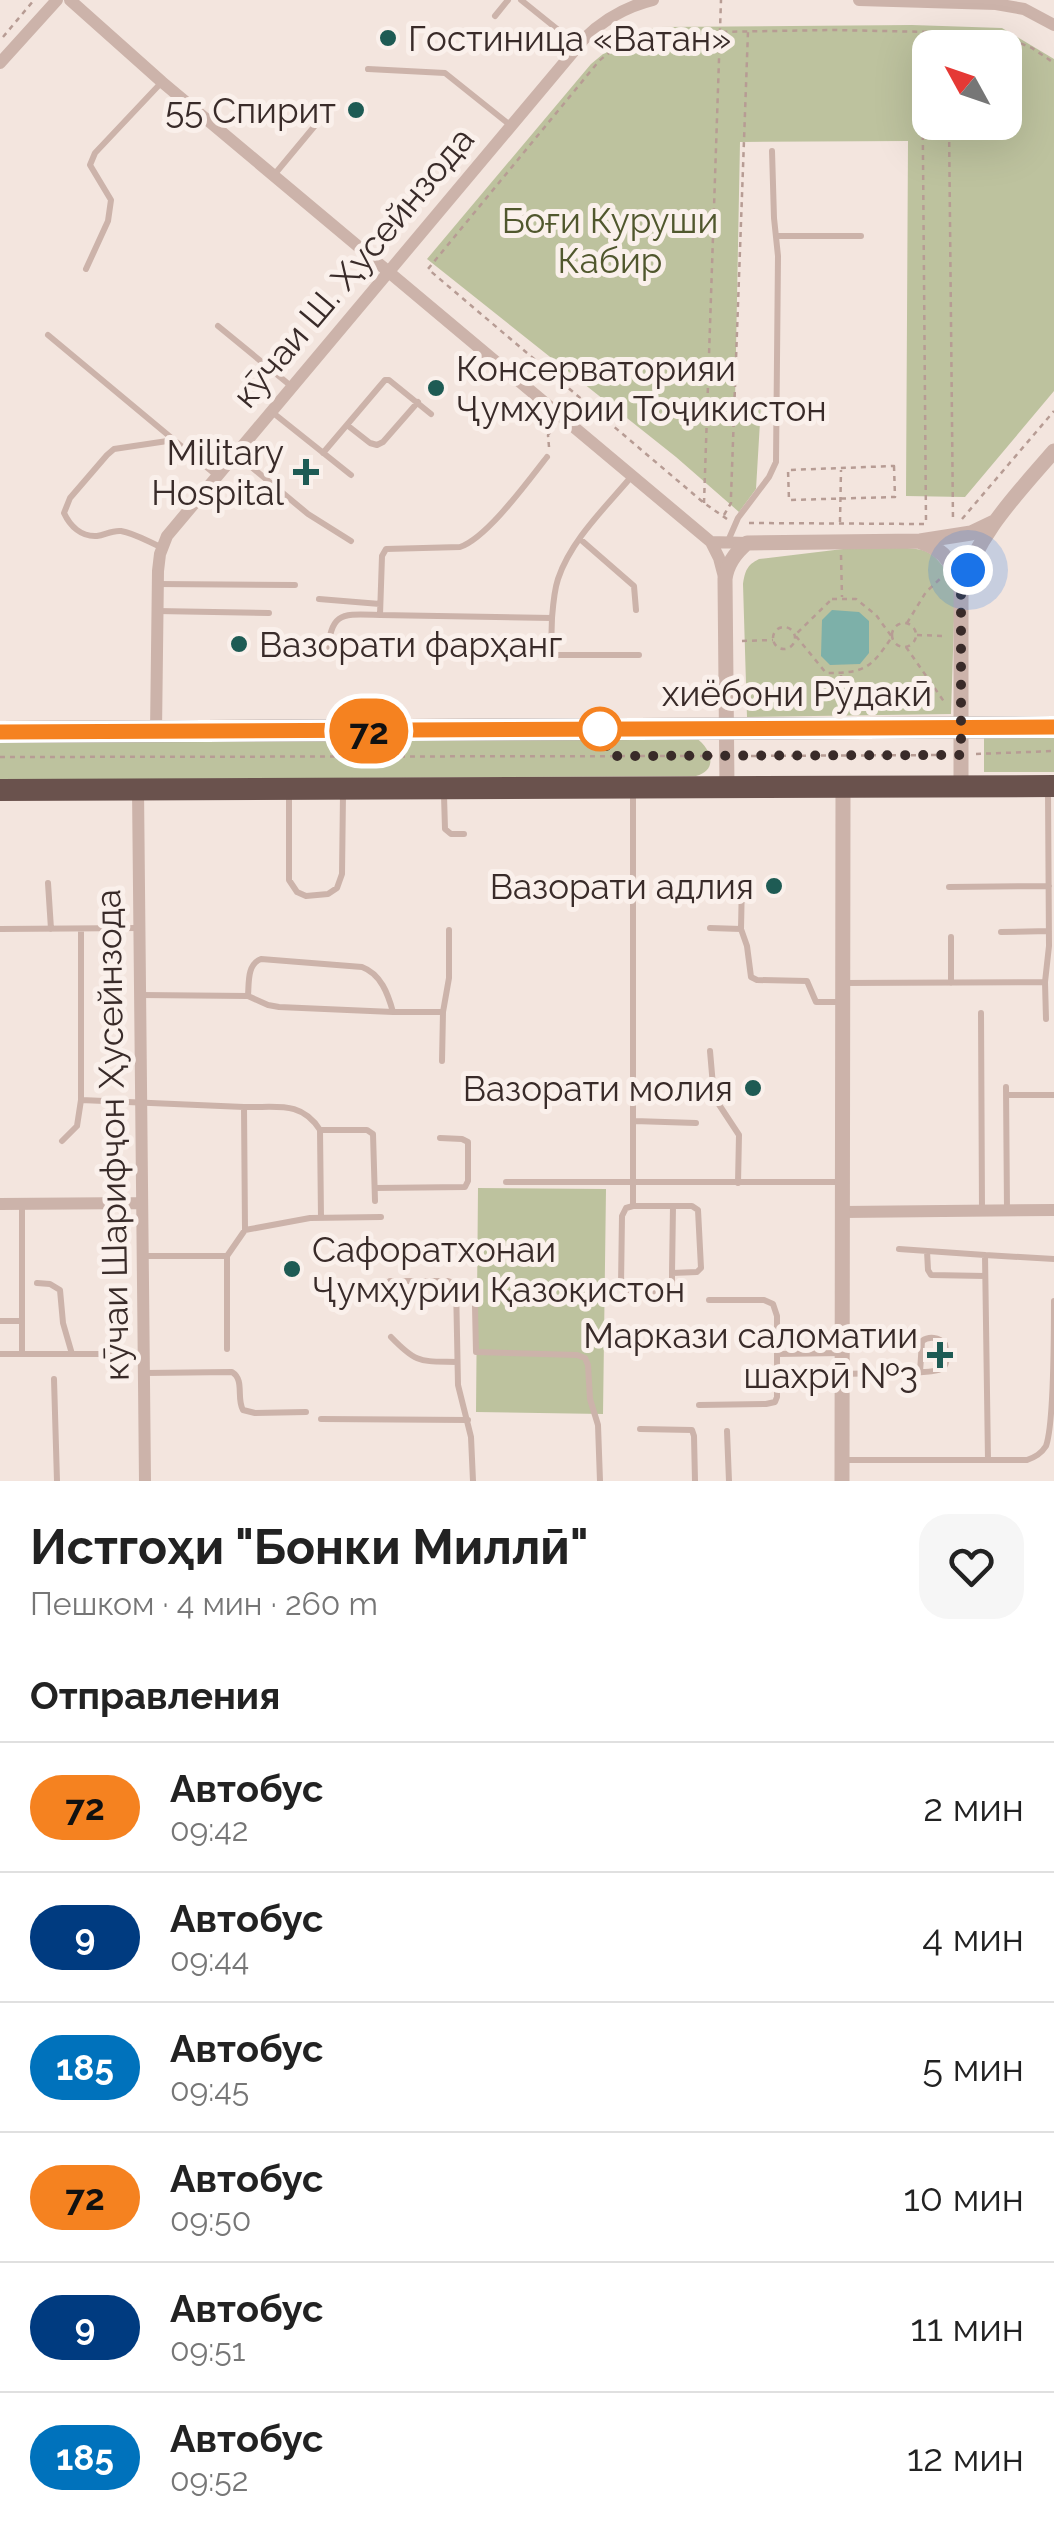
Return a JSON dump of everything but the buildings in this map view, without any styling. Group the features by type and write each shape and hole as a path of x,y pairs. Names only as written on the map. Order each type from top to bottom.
{"highway":[{"name":"хиёбони Рӯдакӣ","path":"0,732 1054,727"},
{"path":"0,790 1051,786"}],"street":[{"path":"0,63 57,0"},
{"path":"70,0 162,82 711,542 725,579 727,787"},
{"name":"кӯчаи Ш. Ҳусейнзода","path":"156,732 158,584 162,548 171,530 578,46 613,14 653,0"},
{"path":"859,0 1019,3 1054,25"},
{"path":"961,590 994,522 1054,451"},
{"path":"711,542 920,542 970,533 994,522"},
{"path":"920,542 942,552 953,567 961,590 961,786"},
{"path":"725,579 731,560 747,543"},
{"path":"842,1481 843,787"},
{"name":"кӯчаи Шарифҷон Ҳусейнзода","path":"138,789 145,1481"},
{"path":"0,1204 142,1204"},
{"path":"843,1212 1054,1210"}],"lane":[{"path":"495,16 508,0"},
{"path":"522,0 578,46"},
{"path":"368,69 445,73 511,126"},
{"path":"86,269 108,221 111,200 90,165 96,153 162,82"},
{"path":"274,176 318,122 321,102"},
{"path":"728,542 736,522 776,462 778,276 772,151"},
{"path":"776,236 861,236"},
{"path":"218,326 292,386"},
{"path":"48,335 217,476"},
{"path":"322,452 385,380 398,385 431,414"},
{"path":"346,425 377,445 418,402"},
{"path":"271,412 351,476"},
{"path":"162,548 123,531 97,536 76,530 64,513 70,498 106,454 114,449 174,440"},
{"path":"236,454 308,514 350,541"},
{"path":"380,615 382,556 386,549 460,547 472,542 548,458"},
{"path":"632,476 580,539 559,575 551,649 554,655 639,655"},
{"path":"580,539 634,586 636,610"},
{"path":"158,584 295,585"},
{"path":"320,600 380,604"},
{"path":"157,611 269,613"},
{"path":"327,654 330,630 336,620 350,615 552,618"},
{"path":"1046,1019 1051,786"},
{"path":"444,788 445,830 464,834"},
{"path":"633,788 633,1206"},
{"path":"288,789 289,880 296,892 306,896 328,894 340,882 343,789"},
{"path":"742,880 741,929 750,978 807,981 816,1002 843,1002"},
{"path":"48,884 51,929"},
{"path":"949,886 1048,886"},
{"path":"0,929 139,928"},
{"path":"710,928 741,929"},
{"path":"62,1141 77,1126 82,1100 82,929"},
{"path":"442,1061 449,930"},
{"path":"1001,932 1049,932"},
{"path":"951,937 951,983"},
{"path":"248,996 256,960 362,967 382,984 393,1012"},
{"path":"843,984 1046,982"},
{"path":"140,995 248,996 279,1007 442,1012"},
{"path":"981,1013 982,1211"},
{"path":"710,1051 714,1098 738,1130 738,1183"},
{"path":"1007,1210 1006,1091 1054,1094"},
{"path":"82,1100 299,1110 310,1116 320,1130 321,1218"},
{"path":"228,1349 227,1256 244,1230 244,1107"},
{"path":"634,1121 696,1123"},
{"path":"320,1130 370,1131 375,1138 374,1201"},
{"path":"375,1188 465,1187 468,1142 440,1138"},
{"path":"506,1182 843,1182"},
{"path":"22,1204 22,1354"},
{"path":"672,1273 696,1272 701,1264 698,1210 692,1206 673,1206 633,1206 626,1208 622,1216 622,1288 628,1292 668,1292 672,1288 672,1273 673,1206"},
{"path":"244,1230 321,1218 381,1217"},
{"path":"899,1249 1054,1259"},
{"path":"928,1251 931,1275 985,1276"},
{"path":"143,1256 227,1256"},
{"path":"985,1256 988,1460"},
{"path":"390,1281 456,1284 458,1385 468,1420 473,1481"},
{"path":"37,1283 60,1290 63,1323 72,1354"},
{"path":"699,1405 766,1404 775,1402 777,1397 777,1316 773,1304 764,1300 709,1300"},
{"path":"842,1460 1031,1459 1046,1447 1052,1416 1054,1300"},
{"path":"474,1306 476,1352 577,1354 586,1358 589,1394 598,1425 600,1481"},
{"path":"0,1322 22,1321"},
{"path":"390,1337 418,1360 457,1362"},
{"path":"842,1374 920,1372 942,1370 946,1356 942,1341 922,1341 920,1372"},
{"path":"777,1354 842,1353"},
{"path":"0,1354 144,1354"},
{"path":"144,1373 232,1372 239,1379 241,1408 247,1412 306,1412"},
{"path":"54,1380 57,1481"},
{"path":"321,1419 468,1420"},
{"path":"640,1429 692,1430 695,1481"},
{"path":"728,1431 729,1481"}],"path":[{"path":"0,41 33,2 26,0"},
{"path":"704,503 721,0"},
{"path":"723,516 731,503 748,31"},
{"path":"912,32 651,33 616,46 599,61 428,269 723,516 736,522 926,524 923,140"},
{"path":"1022,44 1054,63"},
{"path":"950,140 952,523 959,523 1054,411"},
{"path":"548,458 548,435 562,418"},
{"path":"894,466 895,498 789,500 788,470 841,467 894,466"},
{"path":"840,522 841,467"},
{"path":"841,542 842,599"},
{"path":"773,640 776,629 791,628 826,674 858,673 879,656 896,626 907,623 926,592 953,567"},
{"path":"773,640 780,648 787,648 832,599 856,599 876,615 895,643 906,647 961,727"},
{"path":"906,647 916,635 907,623"},
{"path":"916,635 961,636"},
{"path":"726,641 773,640"},
{"path":"842,673 843,728"},
{"path":"0,758 961,755 1054,751"}],"green space":[{"name":"Боғи Куруши Кабир","path":"912,25 1005,30 912,30 912,140 1022,140 1022,40 1054,59 1054,391 965,497 906,496 908,141 740,142 735,402 761,405 756,489 739,512 676,457 427,259 591,64 626,35 658,27"},
{"path":"843,549 918,549 931,554 943,567 955,589 951,714 747,717 743,584 747,569 759,559"},
{"path":"984,734 1054,734 1054,772 984,772"},
{"path":"696,738 706,747 710,764 696,776 0,780 0,742"},
{"path":"478,1188 606,1189 603,1414 476,1412"}],"water":[{"path":"832,610 859,612 869,621 869,653 860,664 830,665 821,656 822,620"}],"bus line":[{"name":"72","path":"0,732 1054,727"}],"place":[{"name":"Гостиница «Ватан»","path":"388,38"},
{"name":"55 Спирит","path":"356,110"},
{"name":"Консерваторияи Ҷумҳурии Тоҷикистон","path":"436,388"},
{"name":"Military Hospital","path":"306,472"},
{"name":"Вазорати фарҳанг","path":"239,644"},
{"name":"Вазорати адлия","path":"774,886"},
{"name":"Вазорати молия","path":"753,1088"},
{"name":"Сафоратхонаи Ҷумҳурии Қазоқистон","path":"292,1269"},
{"name":"Маркази саломатии шахрӣ №3","path":"940,1355"}],"route":[{"path":"600,729 610,756 961,755 961,590 968,570"}]}
